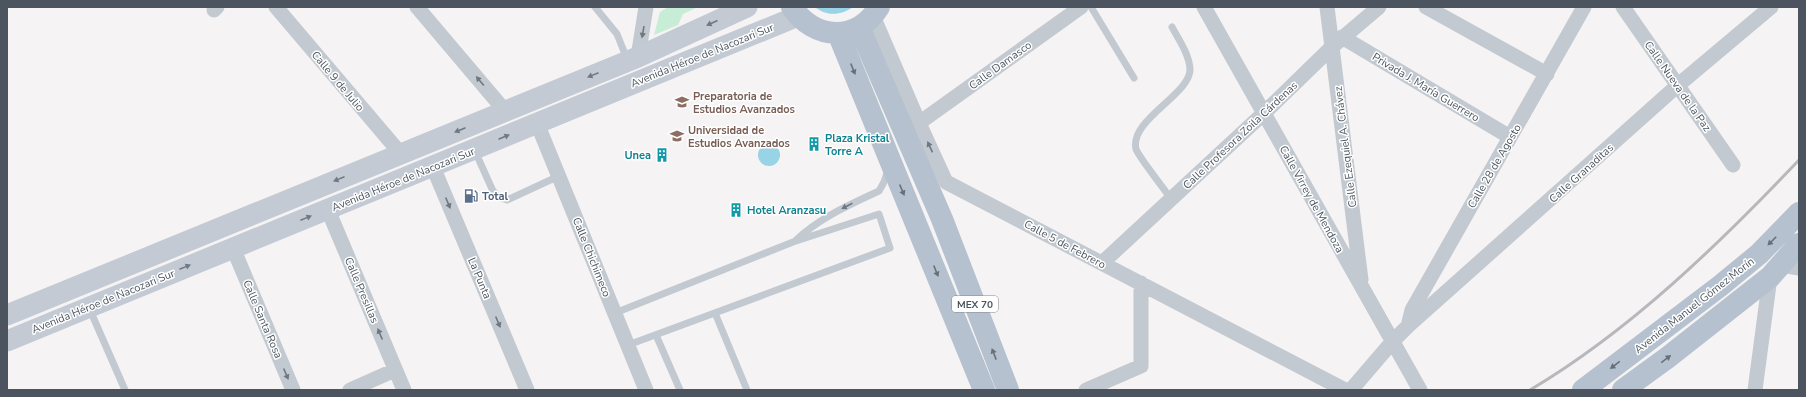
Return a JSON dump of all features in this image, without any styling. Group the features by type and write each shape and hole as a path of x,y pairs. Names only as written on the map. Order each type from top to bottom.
{"main road":[{"name":"Avenida Héroe de Nacozari Sur","path":"7,315 633,59 748,7"},
{"name":"Avenida Héroe de Nacozari Sur","path":"7,341 537,123 795,12"},
{"path":"795,12 813,28 828,33 838,33 870,17"},
{"name":"MEX 70","path":"870,17 942,219 1008,390"},
{"name":"MEX 70","path":"838,33 984,390"},
{"name":"Avenida Manuel Gómez Morín","path":"1583,390 1759,254 1799,213"},
{"path":"1623,390 1783,270 1799,244"}],"street":[{"name":"Calle 9 de Julio","path":"276,7 401,154"},
{"path":"417,7 505,111"},
{"path":"633,59 646,7"},
{"name":"Calle Damasco","path":"919,123 1081,7"},
{"name":"Calle Virrey de Mendoza","path":"1204,7 1420,390"},
{"name":"Calle Ezequiel A. Chávez","path":"1327,7 1338,42 1362,287"},
{"name":"Calle Profesora Zoila Cárdenas","path":"1102,263 1264,113 1338,42 1379,7"},
{"path":"1426,7 1547,74"},
{"name":"Calle 28 de Agosto","path":"1408,326 1412,310 1584,7"},
{"name":"Calle Nueva de la Paz","path":"1623,7 1733,165"},
{"name":"Calle Granaditas","path":"1352,390 1393,341 1408,326 1678,86 1769,8"},
{"name":"Calle 5 de Febrero","path":"870,17 946,182 1345,390"},
{"name":"Privada J. María Guerrero","path":"1338,42 1510,137"},
{"name":"Calle Chichimeco","path":"537,123 646,390"},
{"name":"La Punta","path":"433,166 527,390"},
{"name":"Calle Presillas","path":"328,210 404,390"},
{"name":"Calle Santa Rosa","path":"233,248 293,390"},
{"path":"1756,390 1783,270"},
{"path":"1086,390 1141,366 1141,283"},
{"path":"350,390 395,370"}],"lane":[{"path":"595,7 617,34 633,59"},
{"path":"1091,7 1134,78"},
{"path":"1171,199 1136,150 1136,138 1142,128 1186,81 1190,70 1188,58 1172,27"},
{"path":"474,149 492,189 498,197 507,200 559,176"},
{"path":"793,242 822,219 879,190 884,182 891,162"},
{"path":"615,313 793,242 879,214 890,248 628,345"},
{"path":"89,307 125,390"},
{"path":"715,313 747,390"},
{"path":"656,335 680,390"}],"green space":[{"path":"668,7 698,7 683,14 678,25 654,35 660,12"}],"water":[{"path":"815,7 853,7 844,12 829,14"},
{"path":"769,144 777,147 780,155 777,163 769,166 761,163 758,155 761,147"}],"railway":[{"path":"1530,390 1603,341 1672,284 1737,223 1799,160"}],"place":[{"name":"Preparatoria de Estudios Avanzados","path":"682,102"},
{"name":"Universidad de Estudios Avanzados","path":"677,136"},
{"name":"Plaza Kristal Torre A","path":"814,144"},
{"name":"Unea","path":"662,155"},
{"name":"Total","path":"471,196"},
{"name":"Hotel Aranzasu","path":"736,210"}]}
